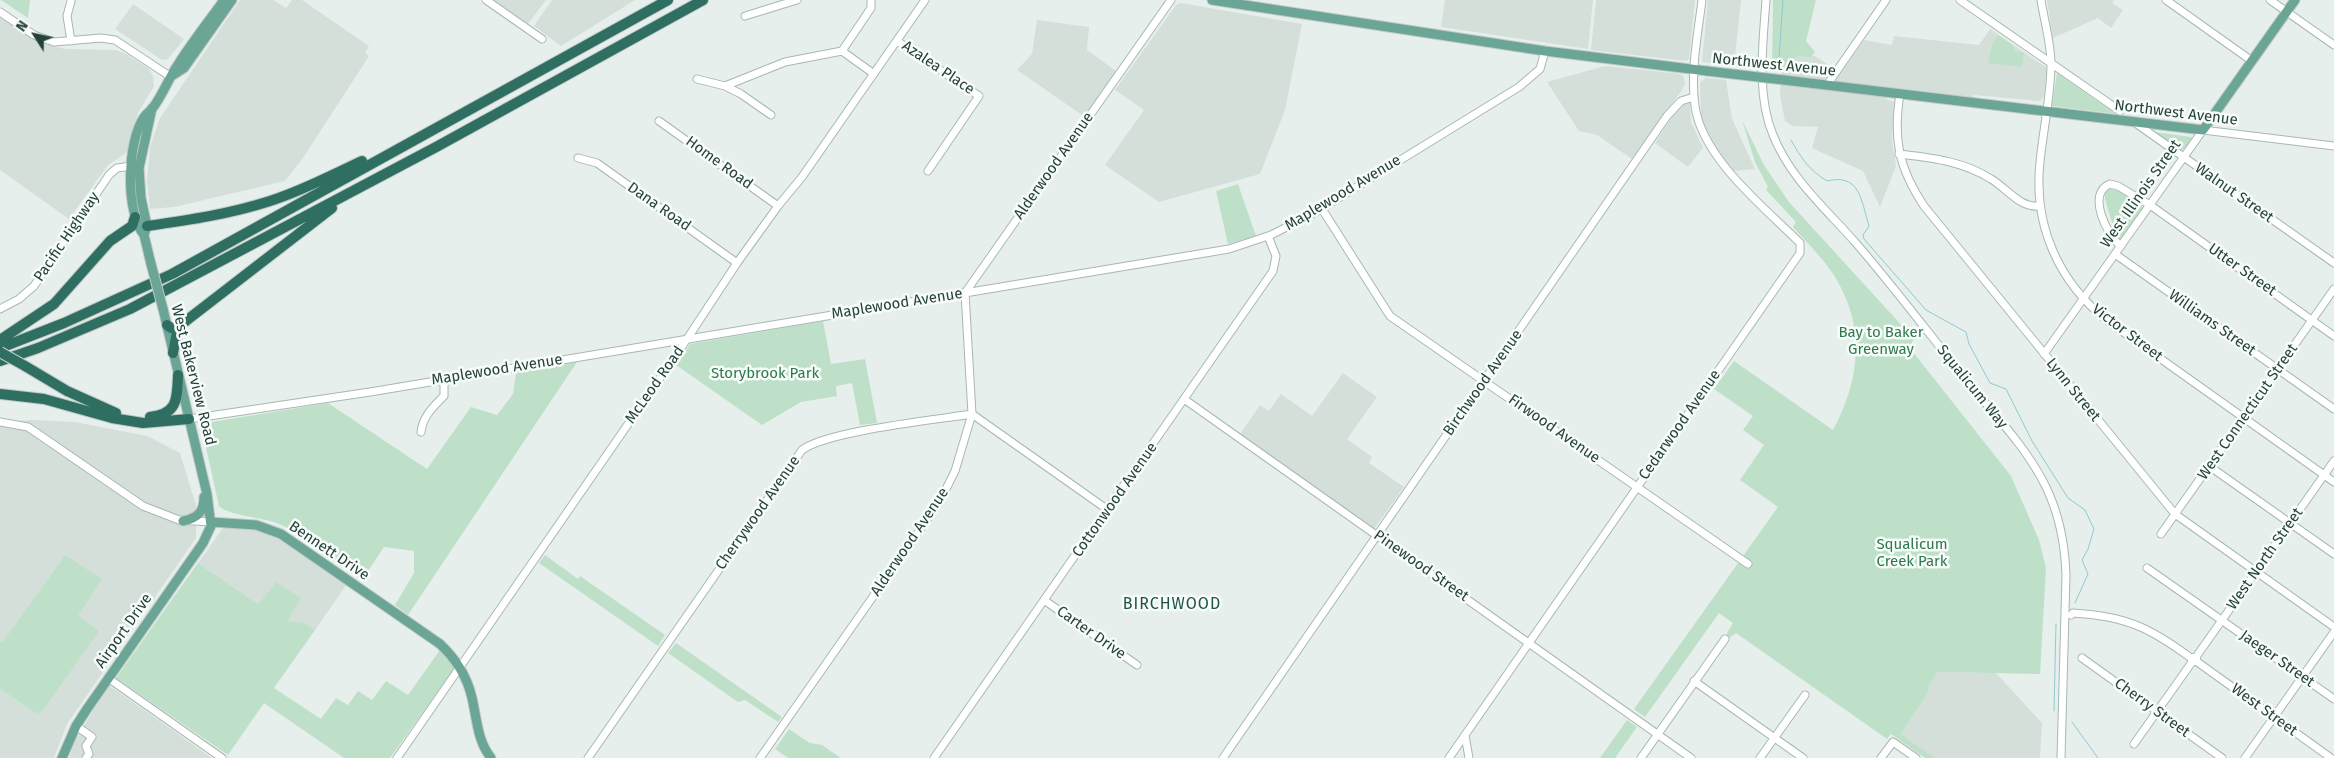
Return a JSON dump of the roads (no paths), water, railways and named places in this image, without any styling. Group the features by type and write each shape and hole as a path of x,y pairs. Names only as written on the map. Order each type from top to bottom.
{"highway":[{"path":"593,40 658,0"},
{"path":"0,348 64,323 172,274 440,124 668,0"},
{"path":"0,361 38,348 130,309 438,146 705,0"},
{"path":"146,230 272,201 440,124"},
{"path":"167,325 172,328 178,327 331,208 438,146"},
{"path":"0,340 54,304 106,245 132,226 134,217"},
{"path":"173,353 178,327"},
{"path":"0,352 67,391 94,404 127,416 189,419"},
{"path":"148,418 167,414 172,408 176,402 178,375"},
{"path":"0,394 44,399 112,418 143,423 189,419"}],"main road":[{"name":"West Bakerview Road","path":"146,230 139,228 134,217 132,166 143,117 152,108 224,0"},
{"name":"West Bakerview Road","path":"171,77 184,68 232,0"},
{"name":"Northwest Avenue","path":"1212,0 1545,51 2203,130"},
{"name":"West Illinois Street","path":"2203,130 2295,0"},
{"name":"West Bakerview Road","path":"152,108 139,168 141,198 151,264 204,477 211,522"},
{"path":"183,521 197,516 203,508 204,477"},
{"name":"Bennett Drive","path":"211,522 256,524 281,534 440,644 455,658 460,668 472,697 477,730 491,758"},
{"name":"Airport Drive","path":"62,758 76,726 203,543 209,532 211,522"},
{"path":"203,543 220,526 230,522"}],"street":[{"path":"486,0 542,39"},
{"path":"745,16 797,0"},
{"path":"725,86 785,62 842,51 871,8 871,0"},
{"name":"McLeod Road","path":"397,758 688,340 737,263 778,206 802,177 925,0"},
{"name":"McLeod Road","path":"916,14 929,0"},
{"name":"Alderwood Avenue","path":"760,758 940,501 955,471 972,414 965,293 1171,0"},
{"path":"1694,97 1694,70 1702,0"},
{"name":"Squalicum Way","path":"1766,0 1764,37 1765,105 1772,134 1784,158 1796,177 1856,243 2007,431 2046,487 2059,524 2065,554 2068,614 2061,758"},
{"path":"1827,85 1886,0"},
{"path":"1960,0 2120,111"},
{"name":"Victor Street","path":"2041,0 2051,64 2038,178 2040,206 2044,226 2053,252 2064,273 2083,299 2109,322 2334,482"},
{"path":"2270,0 2334,45"},
{"path":"71,1 67,11 71,41"},
{"path":"2170,1 2252,60"},
{"path":"0,12 34,35 54,42 101,38 116,40 171,77"},
{"path":"54,42 65,35 68,24"},
{"name":"Azalea Place","path":"897,40 979,96 928,171"},
{"path":"842,51 874,74"},
{"name":"Maplewood Avenue","path":"189,419 688,340 1213,253 1268,236 1322,209 1529,79 1540,69 1545,51"},
{"path":"697,79 725,86 741,94 771,115"},
{"name":"Lynn Street","path":"1900,94 1896,129 1899,154 1911,186 1924,206 2044,354 2175,514 2334,626"},
{"name":"Birchwood Avenue","path":"1223,758 1667,116 1681,101 1694,97"},
{"name":"Cedarwood Avenue","path":"1449,758 1802,248 1800,243 1719,160 1711,149 1696,114 1694,97"},
{"name":"Home Road","path":"659,121 778,206"},
{"name":"Walnut Street","path":"2133,122 2334,264"},
{"name":"Northwest Avenue","path":"2203,130 2334,146"},
{"name":"West Illinois Street","path":"2044,354 2203,130"},
{"path":"1899,154 1948,160 1963,165 1992,179 2024,204 2040,206"},
{"name":"Dana Road","path":"578,158 597,163 737,263"},
{"name":"Pacific Highway","path":"0,310 19,299 34,286 109,174 117,168 132,166"},
{"name":"Utter Street","path":"2121,246 2109,234 2102,217 2100,199 2104,187 2110,184 2116,184 2150,206 2334,336"},
{"name":"Firwood Avenue","path":"1322,209 1390,316 1748,564"},
{"name":"Cottonwood Avenue","path":"934,758 1273,271 1276,256 1268,236"},
{"name":"Williams Street","path":"2115,254 2334,409"},
{"name":"West Connecticut Street","path":"2161,534 2334,289"},
{"path":"421,432 422,422 430,409 444,396 444,379"},
{"name":"Pinewood Street","path":"1184,399 1691,758"},
{"path":"972,414 1108,510"},
{"name":"Cherrywood Avenue","path":"588,758 802,450 811,443 844,436 972,414"},
{"name":"Bennett Drive","path":"0,422 28,427 143,506 183,521 211,522"},
{"name":"West North Street","path":"2134,744 2334,461"},
{"path":"2209,466 2334,554"},
{"name":"Jaeger Street","path":"2147,568 2334,700"},
{"name":"Carter Drive","path":"1044,600 1137,665"},
{"name":"West Street","path":"2068,614 2094,618 2097,616 2120,618 2150,630 2331,758"},
{"path":"2245,758 2334,632"},
{"path":"1641,758 1725,639"},
{"name":"Cherry Street","path":"2082,658 2222,758"},
{"path":"108,678 222,758"},
{"path":"1694,682 1803,758"},
{"path":"1760,758 1805,695"},
{"path":"76,726 92,738 86,746 89,754 86,758"},
{"path":"1465,735 1469,758"},
{"path":"1881,758 1892,742 1916,758"}],"waterway":[{"path":"1779,58 1783,0"},
{"path":"1791,140 1806,163 1821,177 1827,181 1846,181 1853,185 1861,198 1869,226 1863,235 1864,239 1926,310 1966,332 1969,344 1990,383 2006,389 2032,441 2068,498 2085,510 2094,529 2088,549 2082,560 2088,574 2075,603"},
{"path":"2054,711 2056,624"},
{"path":"2072,722 2098,758"}],"district":[{"name":"BIRCHWOOD","path":"1172,605"}],"park label":[{"name":"Bay to Baker Greenway","path":"1881,342"},
{"name":"Storybrook Park","path":"765,374"},
{"name":"Squalicum Creek Park","path":"1912,554"}]}
